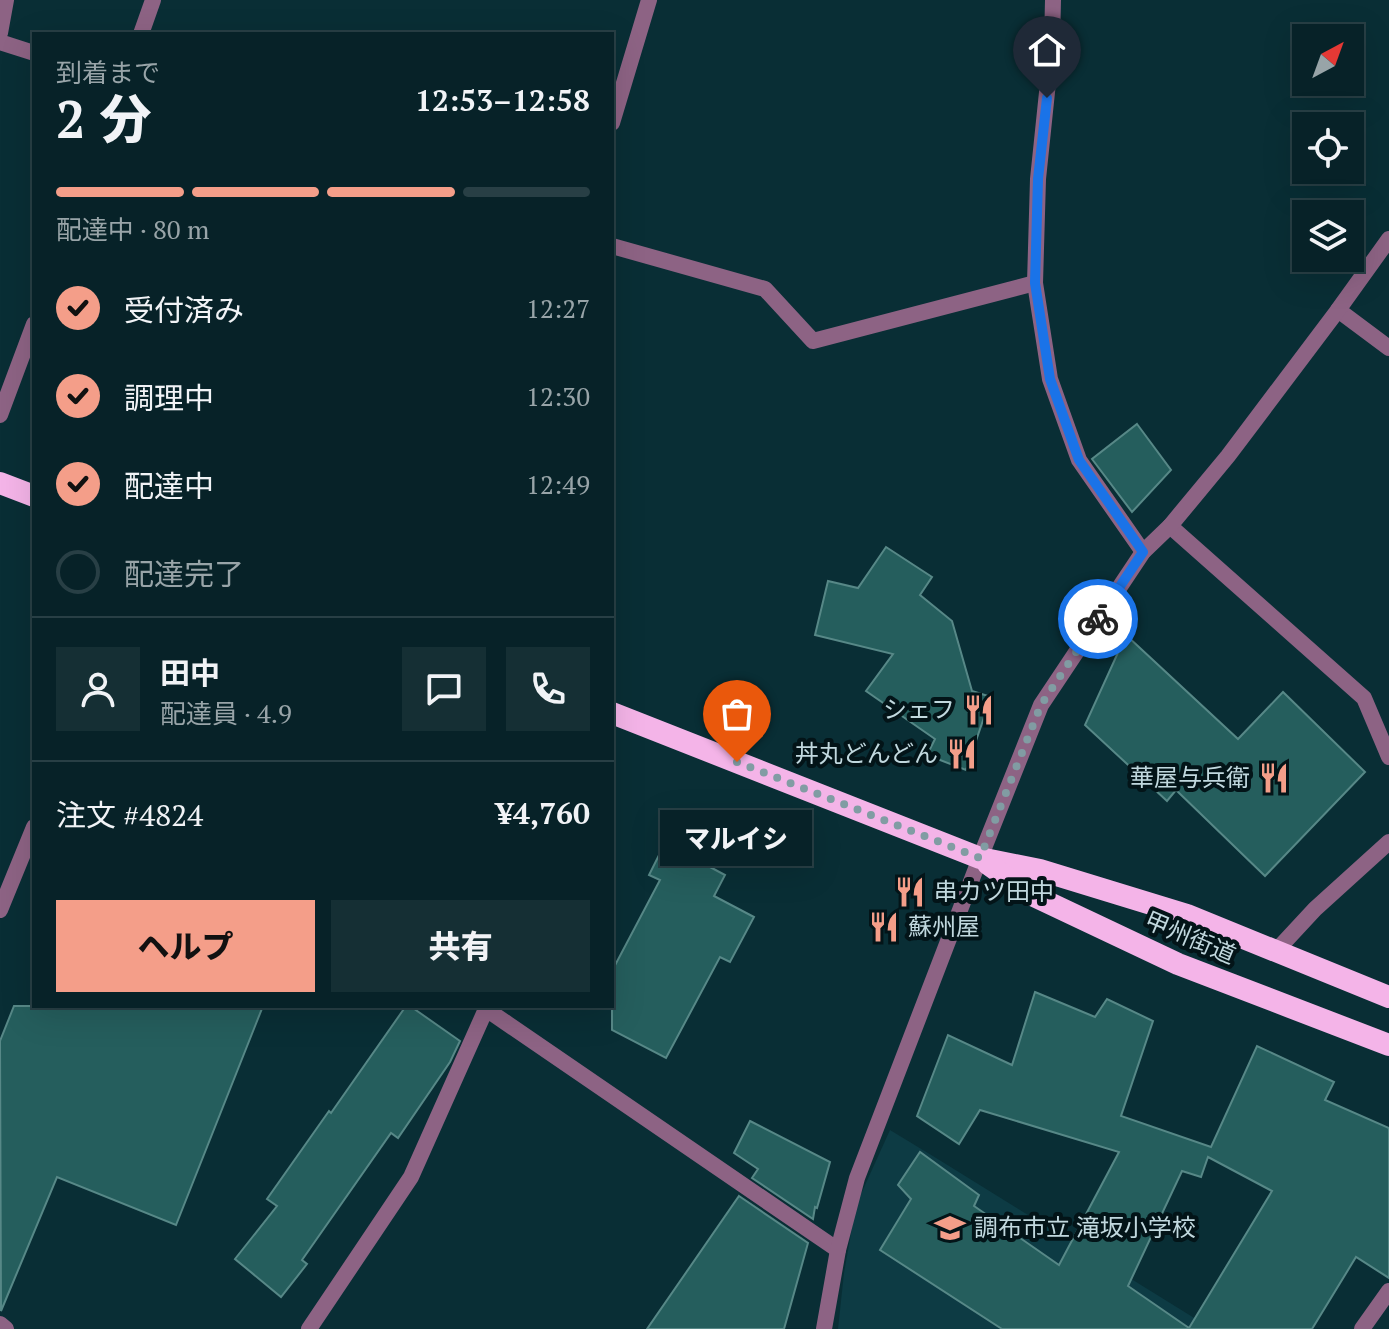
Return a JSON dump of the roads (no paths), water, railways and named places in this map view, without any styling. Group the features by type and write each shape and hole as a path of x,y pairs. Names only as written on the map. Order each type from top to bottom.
{"highway":[{"path":"0,483 32,495"},
{"name":"甲州街道","path":"614,717 980,858 1040,870 1187,915 1389,997"},
{"name":"甲州街道","path":"980,858 1030,894 1178,964 1389,1045"}],"street":[{"path":"0,33 6,0"},
{"path":"142,32 153,0"},
{"path":"614,116 649,0"},
{"path":"1053,0 1052,44 1038,179 1035,283 1050,379 1079,460 1143,552"},
{"path":"0,42 32,52"},
{"path":"824,1329 838,1250 857,1178 1041,705 1143,552 1170,526 1228,456 1388,241"},
{"path":"614,247 765,289 813,341 1035,283"},
{"path":"1338,310 1389,348"},
{"path":"0,415 32,329"},
{"path":"1170,526 1364,698 1389,757"},
{"path":"0,910 32,832"},
{"path":"1276,951 1315,909 1389,842"},
{"path":"309,1329 411,1177 486,1008 838,1250"},
{"path":"1362,1329 1389,1291"},
{"path":"0,1324 6,1329"}],"place":[{"name":"シェフ","path":"979,710"},
{"name":"丼丸どんどん","path":"962,754"},
{"name":"マルイシ","path":"737,762"},
{"name":"華屋与兵衛","path":"1274,778"},
{"name":"串カツ田中","path":"910,892"},
{"name":"蘇州屋","path":"884,927"},
{"name":"調布市立 滝坂小学校","path":"950,1228"}]}
